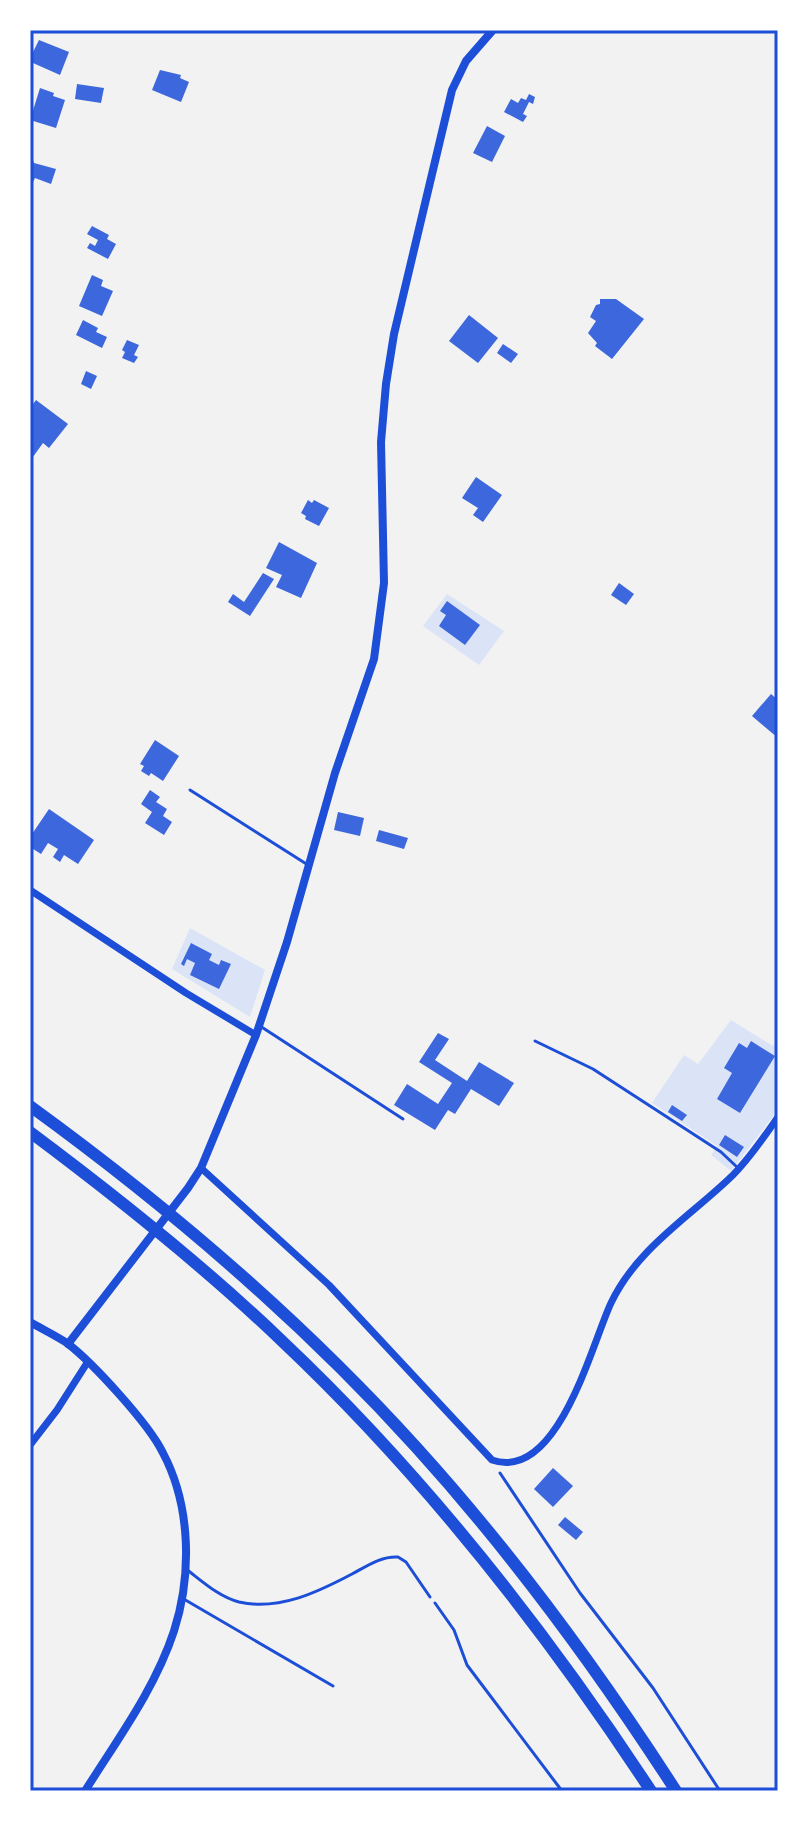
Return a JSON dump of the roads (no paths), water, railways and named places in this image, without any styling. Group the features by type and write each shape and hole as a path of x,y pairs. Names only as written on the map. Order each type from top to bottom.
{"highway":[{"path":"30,1106 137,1187 248,1281 348,1376 416,1447 525,1577 676,1791"},
{"path":"30,1132 133,1210 220,1284 282,1341 401,1462 520,1606 651,1791"}],"street":[{"path":"68,1344 201,1168 258,1030 335,773 374,659 384,583 381,442 394,334 452,90 466,61 493,30"},
{"path":"30,890 186,993 258,1030"},
{"path":"201,1168 329,1285 492,1460 504,1464 531,1453 556,1430 578,1391 612,1301 631,1272 656,1242 739,1168 778,1117"},
{"path":"30,1322 68,1344 115,1390 162,1450 182,1504 185,1568 174,1632 143,1699 85,1791"},
{"path":"30,1445 87,1363"}],"lane":[{"path":"190,790 309,865"},
{"path":"258,1030 403,1119"},
{"path":"535,1041 593,1069 721,1152 739,1168"},
{"path":"185,1568 213,1590 238,1601 260,1604 286,1602 319,1592 379,1560 398,1557 406,1562 430,1597"},
{"path":"182,1598 333,1686"}]}
